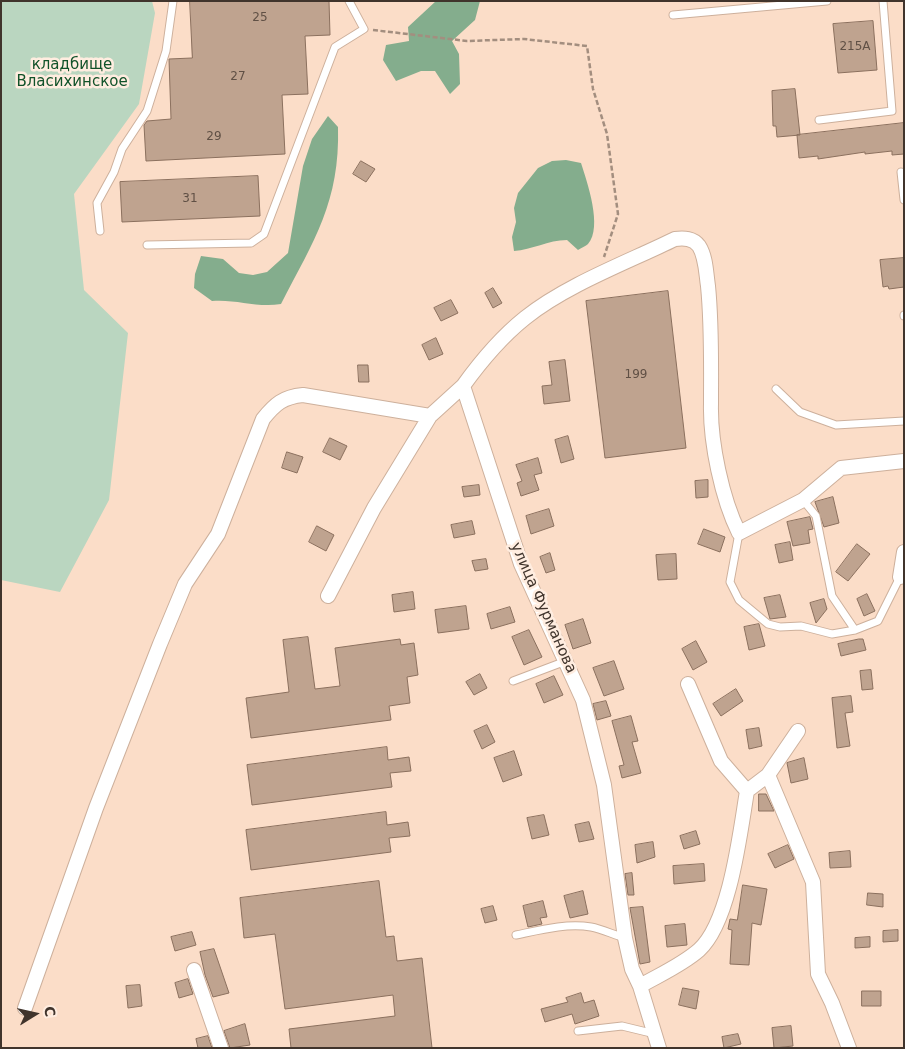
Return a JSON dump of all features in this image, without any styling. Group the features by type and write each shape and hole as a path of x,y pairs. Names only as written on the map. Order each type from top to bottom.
{"street":[{"path":"328,596 374,508 430,416 463,386 487,354 525,318 557,297 675,239 688,238 698,244 705,260 712,328 711,406 718,469 733,520 739,533 803,500 841,468 904,461"},
{"name":"улица Фурманова","path":"463,386 521,564 584,700 604,785 625,938 632,969 640,986 660,1048"},
{"path":"25,1008 96,808 160,644 185,584 218,534 263,419 276,403 282,399 303,395 430,416"},
{"path":"900,577 904,552"},
{"path":"688,684 721,761 747,792"},
{"path":"640,986 700,950 714,927 728,894 747,792 768,775 798,731"},
{"path":"768,775 813,882 818,974 832,1003 849,1048"},
{"path":"194,970 221,1048"}],"lane":[{"path":"100,231 97,202 114,172 122,148 146,111 166,51 173,1"},
{"path":"147,245 251,243 264,234 335,47 364,29 349,1"},
{"path":"673,15 827,1"},
{"path":"819,120 892,111 883,1"},
{"path":"900,172 904,200"},
{"path":"776,389 800,412 836,425 904,421"},
{"path":"803,500 816,516 832,596 855,630"},
{"path":"739,533 730,582 739,600 768,624 780,627 801,626 832,634 855,630 878,621 900,577"},
{"path":"514,681 567,661"},
{"path":"516,935 555,927 574,926 590,927 625,938"},
{"path":"578,1031 622,1026 655,1034"}],"path":[{"path":"364,29 467,42 524,39 587,46 593,89 607,134 618,214 597,277"}],"green space":[{"name":"кладбище Власихинское","path":"1,1 152,1 155,13 139,104 74,194 84,290 128,333 109,500 60,592 1,580"},
{"path":"436,1 480,1 475,20 452,41 459,54 460,84 450,94 435,71 421,71 396,81 383,60 386,45 409,41 408,27"},
{"path":"328,116 338,127 335,177 330,199 314,240 281,304 263,305 212,301 194,288 195,274 201,256 223,259 239,273 253,275 267,272 288,253 303,166 312,139"},
{"path":"566,160 581,163 590,192 594,227 588,244 578,250 567,240 560,240 514,251 512,237 516,222 514,208 518,193 538,168 552,161"}],"building":[{"path":"190,1 329,1 330,35 305,36 308,94 282,95 285,154 146,161 144,125 147,121 171,119 169,59 192,58"},
{"path":"873,21 877,70 838,73 833,24"},
{"path":"795,89 800,135 777,137 776,126 773,126 772,91"},
{"path":"904,123 904,154 892,155 892,151 865,154 865,152 818,159 818,156 799,158 797,135"},
{"path":"361,161 375,169 366,182 353,174"},
{"path":"258,176 260,216 122,222 120,182"},
{"path":"904,258 904,287 889,289 888,286 883,287 880,260"},
{"path":"493,288 502,303 493,308 485,293"},
{"path":"668,291 686,448 605,458 586,301"},
{"path":"451,300 458,313 441,321 434,308"},
{"path":"436,338 443,354 429,360 422,345"},
{"path":"565,360 570,401 544,404 542,386 552,385 549,362"},
{"path":"358,365 368,365 369,382 359,382"},
{"path":"568,436 574,459 561,463 555,440"},
{"path":"330,438 347,446 340,460 323,452"},
{"path":"287,452 303,457 297,473 282,468"},
{"path":"538,458 542,473 534,475 539,490 521,496 517,483 522,481 516,465"},
{"path":"708,480 708,497 696,498 695,481"},
{"path":"479,485 480,495 464,497 462,487"},
{"path":"833,497 839,523 824,527 815,502"},
{"path":"549,509 554,526 531,534 526,516"},
{"path":"810,517 813,529 808,530 810,543 793,546 787,522"},
{"path":"472,521 475,534 454,538 451,525"},
{"path":"317,526 334,535 326,551 309,542"},
{"path":"704,529 725,537 720,552 698,544"},
{"path":"790,542 793,560 779,563 775,545"},
{"path":"857,544 870,554 848,581 836,572"},
{"path":"550,553 555,570 546,573 540,557"},
{"path":"676,554 677,579 658,580 656,555"},
{"path":"486,559 488,569 475,571 472,561"},
{"path":"413,592 415,609 394,612 392,595"},
{"path":"867,594 875,611 864,616 857,599"},
{"path":"780,595 786,617 770,619 764,598"},
{"path":"824,599 827,609 816,623 810,603"},
{"path":"466,606 469,629 438,633 435,610"},
{"path":"510,607 515,622 491,629 487,614"},
{"path":"583,619 591,643 573,649 565,625"},
{"path":"759,624 765,646 749,650 744,627"},
{"path":"529,630 542,657 524,665 512,637"},
{"path":"308,637 315,689 340,686 335,648 400,639 401,645 414,643 418,675 407,677 410,703 389,706 391,720 251,738 246,698 289,692 283,640"},
{"path":"863,639 866,650 841,656 838,644"},
{"path":"696,641 707,662 693,670 682,649"},
{"path":"614,661 624,689 604,696 593,668"},
{"path":"871,670 873,689 862,690 860,671"},
{"path":"480,674 487,688 474,695 466,682"},
{"path":"554,676 563,695 544,703 536,684"},
{"path":"736,689 743,701 721,716 713,704"},
{"path":"851,696 853,712 845,713 850,746 837,748 832,698"},
{"path":"606,701 611,716 597,720 593,704"},
{"path":"631,716 638,741 632,742 641,773 622,778 619,766 624,765 612,721"},
{"path":"487,725 495,742 482,749 474,731"},
{"path":"759,728 762,746 749,749 746,730"},
{"path":"387,747 388,760 409,757 411,771 390,773 392,787 252,805 247,765"},
{"path":"514,751 522,775 503,782 494,758"},
{"path":"804,758 808,779 791,783 787,763"},
{"path":"759,794 766,794 774,811 759,811"},
{"path":"386,812 387,825 408,822 410,836 389,838 391,852 251,870 246,830"},
{"path":"544,815 549,835 532,839 527,818"},
{"path":"589,822 594,839 579,842 575,825"},
{"path":"696,831 700,844 684,849 680,836"},
{"path":"653,842 655,857 637,863 635,845"},
{"path":"788,845 794,859 775,868 768,854"},
{"path":"850,851 851,867 830,868 829,853"},
{"path":"704,864 705,881 674,884 673,866"},
{"path":"632,873 634,895 628,895 625,874"},
{"path":"379,881 386,937 394,936 397,961 422,958 432,1048 291,1048 289,1029 395,1016 393,995 285,1009 275,934 244,938 240,898"},
{"path":"743,885 767,889 761,925 752,923 749,965 730,964 732,930 728,929 730,919 737,920"},
{"path":"583,891 588,914 570,918 564,896"},
{"path":"868,893 883,894 883,907 867,905"},
{"path":"543,901 547,917 540,918 542,924 528,927 523,906"},
{"path":"493,906 497,920 485,923 481,909"},
{"path":"643,907 650,962 640,964 630,908"},
{"path":"685,924 687,945 667,947 665,926"},
{"path":"898,930 898,941 883,942 883,931"},
{"path":"192,932 196,945 175,951 171,937"},
{"path":"870,937 870,947 855,948 855,938"},
{"path":"214,949 229,993 213,997 205,975 200,952"},
{"path":"188,979 193,994 179,998 175,983"},
{"path":"140,985 142,1006 128,1008 126,986"},
{"path":"683,988 699,991 696,1009 679,1005"},
{"path":"862,991 881,991 881,1006 862,1006"},
{"path":"581,993 584,1003 594,1000 599,1016 575,1024 572,1014 545,1022 541,1009 568,1002 566,998"},
{"path":"245,1024 250,1045 230,1048 224,1031"},
{"path":"791,1026 793,1046 774,1048 772,1028"},
{"path":"738,1034 741,1044 724,1048 722,1037"},
{"path":"208,1036 212,1048 198,1048 196,1039"}]}
